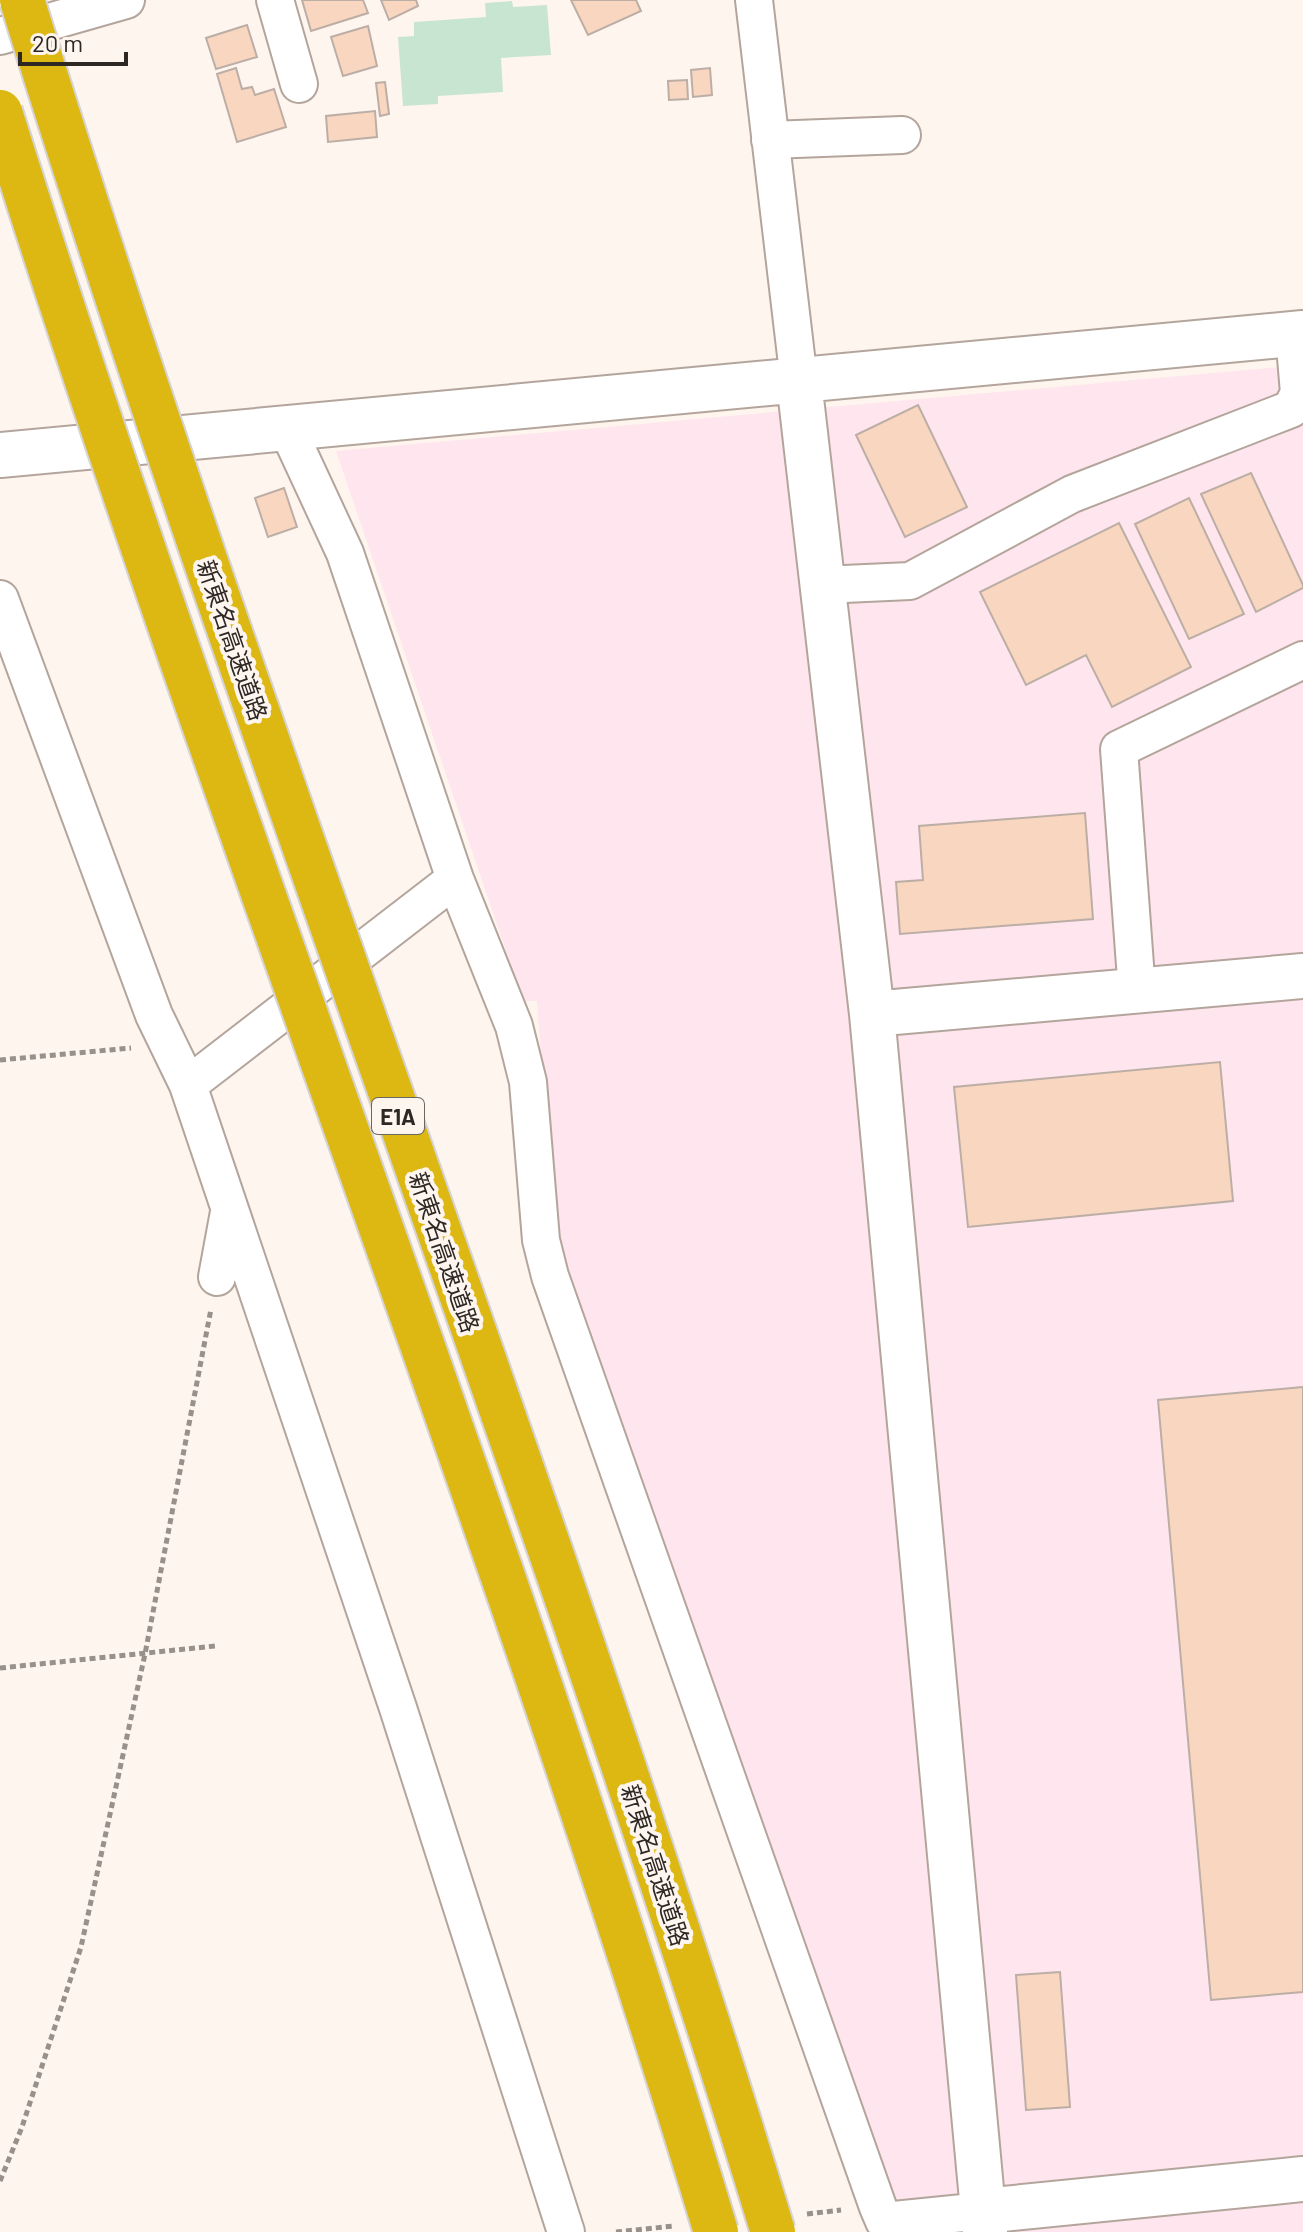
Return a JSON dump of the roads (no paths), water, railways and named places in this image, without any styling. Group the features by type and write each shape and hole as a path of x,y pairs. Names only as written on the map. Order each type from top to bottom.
{"highway":[{"name":"新東名高速道路","path":"22,0 80,187 187,509 637,1806 773,2232"},
{"name":"E1A","path":"0,112 147,556 577,1792 716,2232"}],"street":[{"path":"0,36 126,0"},
{"path":"275,0 287,70"},
{"path":"754,0 872,1014 984,2221"},
{"path":"770,140 902,135"},
{"path":"0,455 1299,333 1299,393 1291,409 1072,494 910,581 822,585"},
{"path":"287,428 345,553 455,879 514,1026 528,1082 541,1240 550,1276 884,2221 984,2221 1303,2179"},
{"path":"0,599 167,1045 188,1085 398,1708 566,2232"},
{"path":"1137,992 1119,749 1303,660"},
{"path":"188,1085 455,879"},
{"path":"872,1014 1303,976"},
{"path":"217,1277 229,1211"}]}
